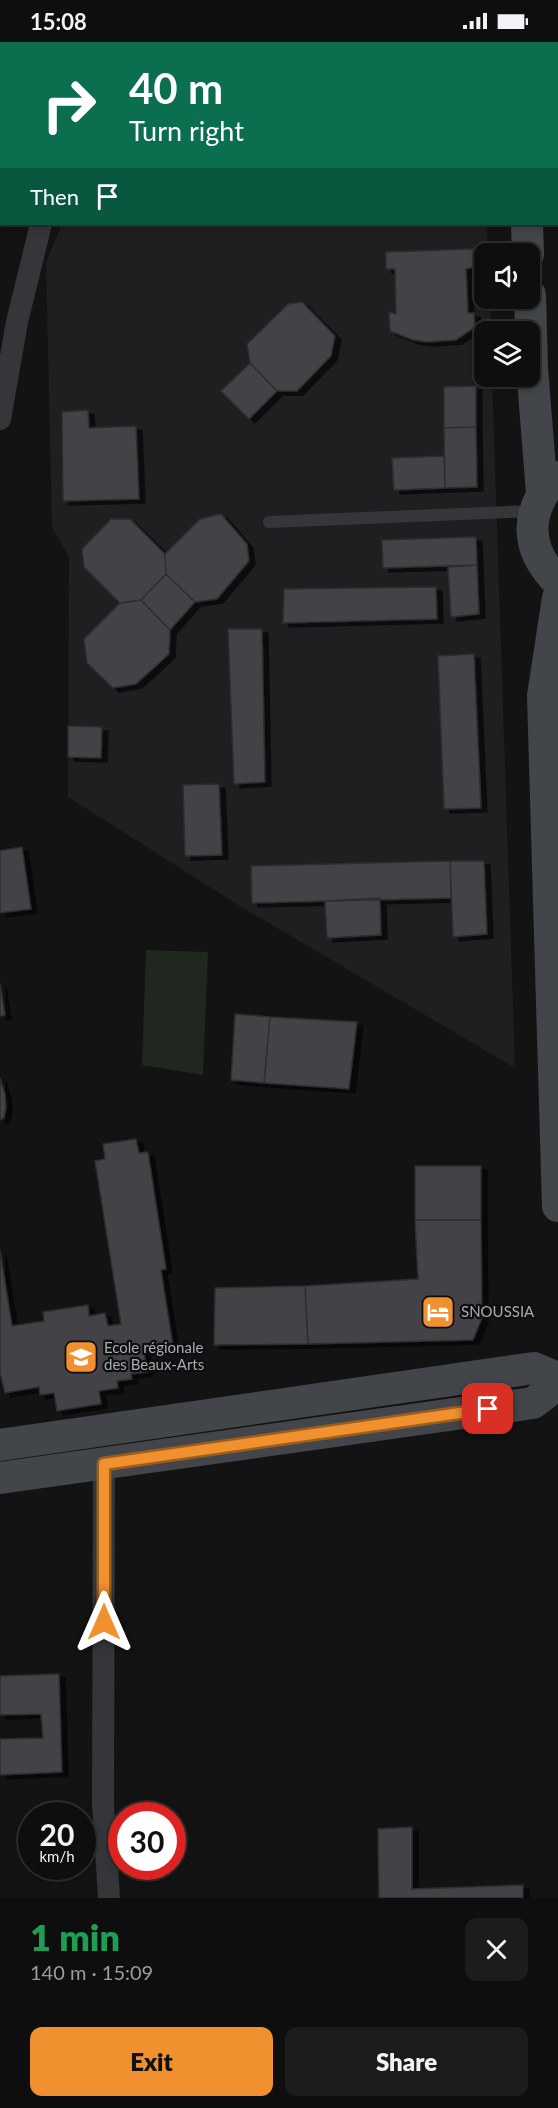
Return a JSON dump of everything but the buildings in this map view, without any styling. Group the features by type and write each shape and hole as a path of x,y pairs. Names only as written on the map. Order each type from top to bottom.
{"main road":[{"path":"527,225 528,243"},
{"path":"530,309 532,368 545,493 532,532 536,552 546,570 558,582"},
{"path":"558,598 543,696 558,1206"},
{"path":"0,1445 534,1368 558,1378"},
{"path":"0,1478 533,1403 558,1384"}],"street":[{"path":"0,419 9,320 41,225"},
{"path":"104,1464 103,1803 109,1898"}],"lane":[{"path":"269,522 545,493"}],"shaded area":[{"path":"62,225 487,225 488,243 474,243 474,309 490,309 491,321 474,321 474,387 492,387 515,1068 235,903 68,797 69,557 52,527 46,262"},
{"path":"146,950 208,952 203,1075 142,1065"}],"place":[{"name":"SNOUSSIA","path":"438,1312"},
{"name":"Ecole régionale des Beaux-Arts","path":"81,1357"}],"route":[{"path":"104,1622 104,1464 488,1409"}]}
